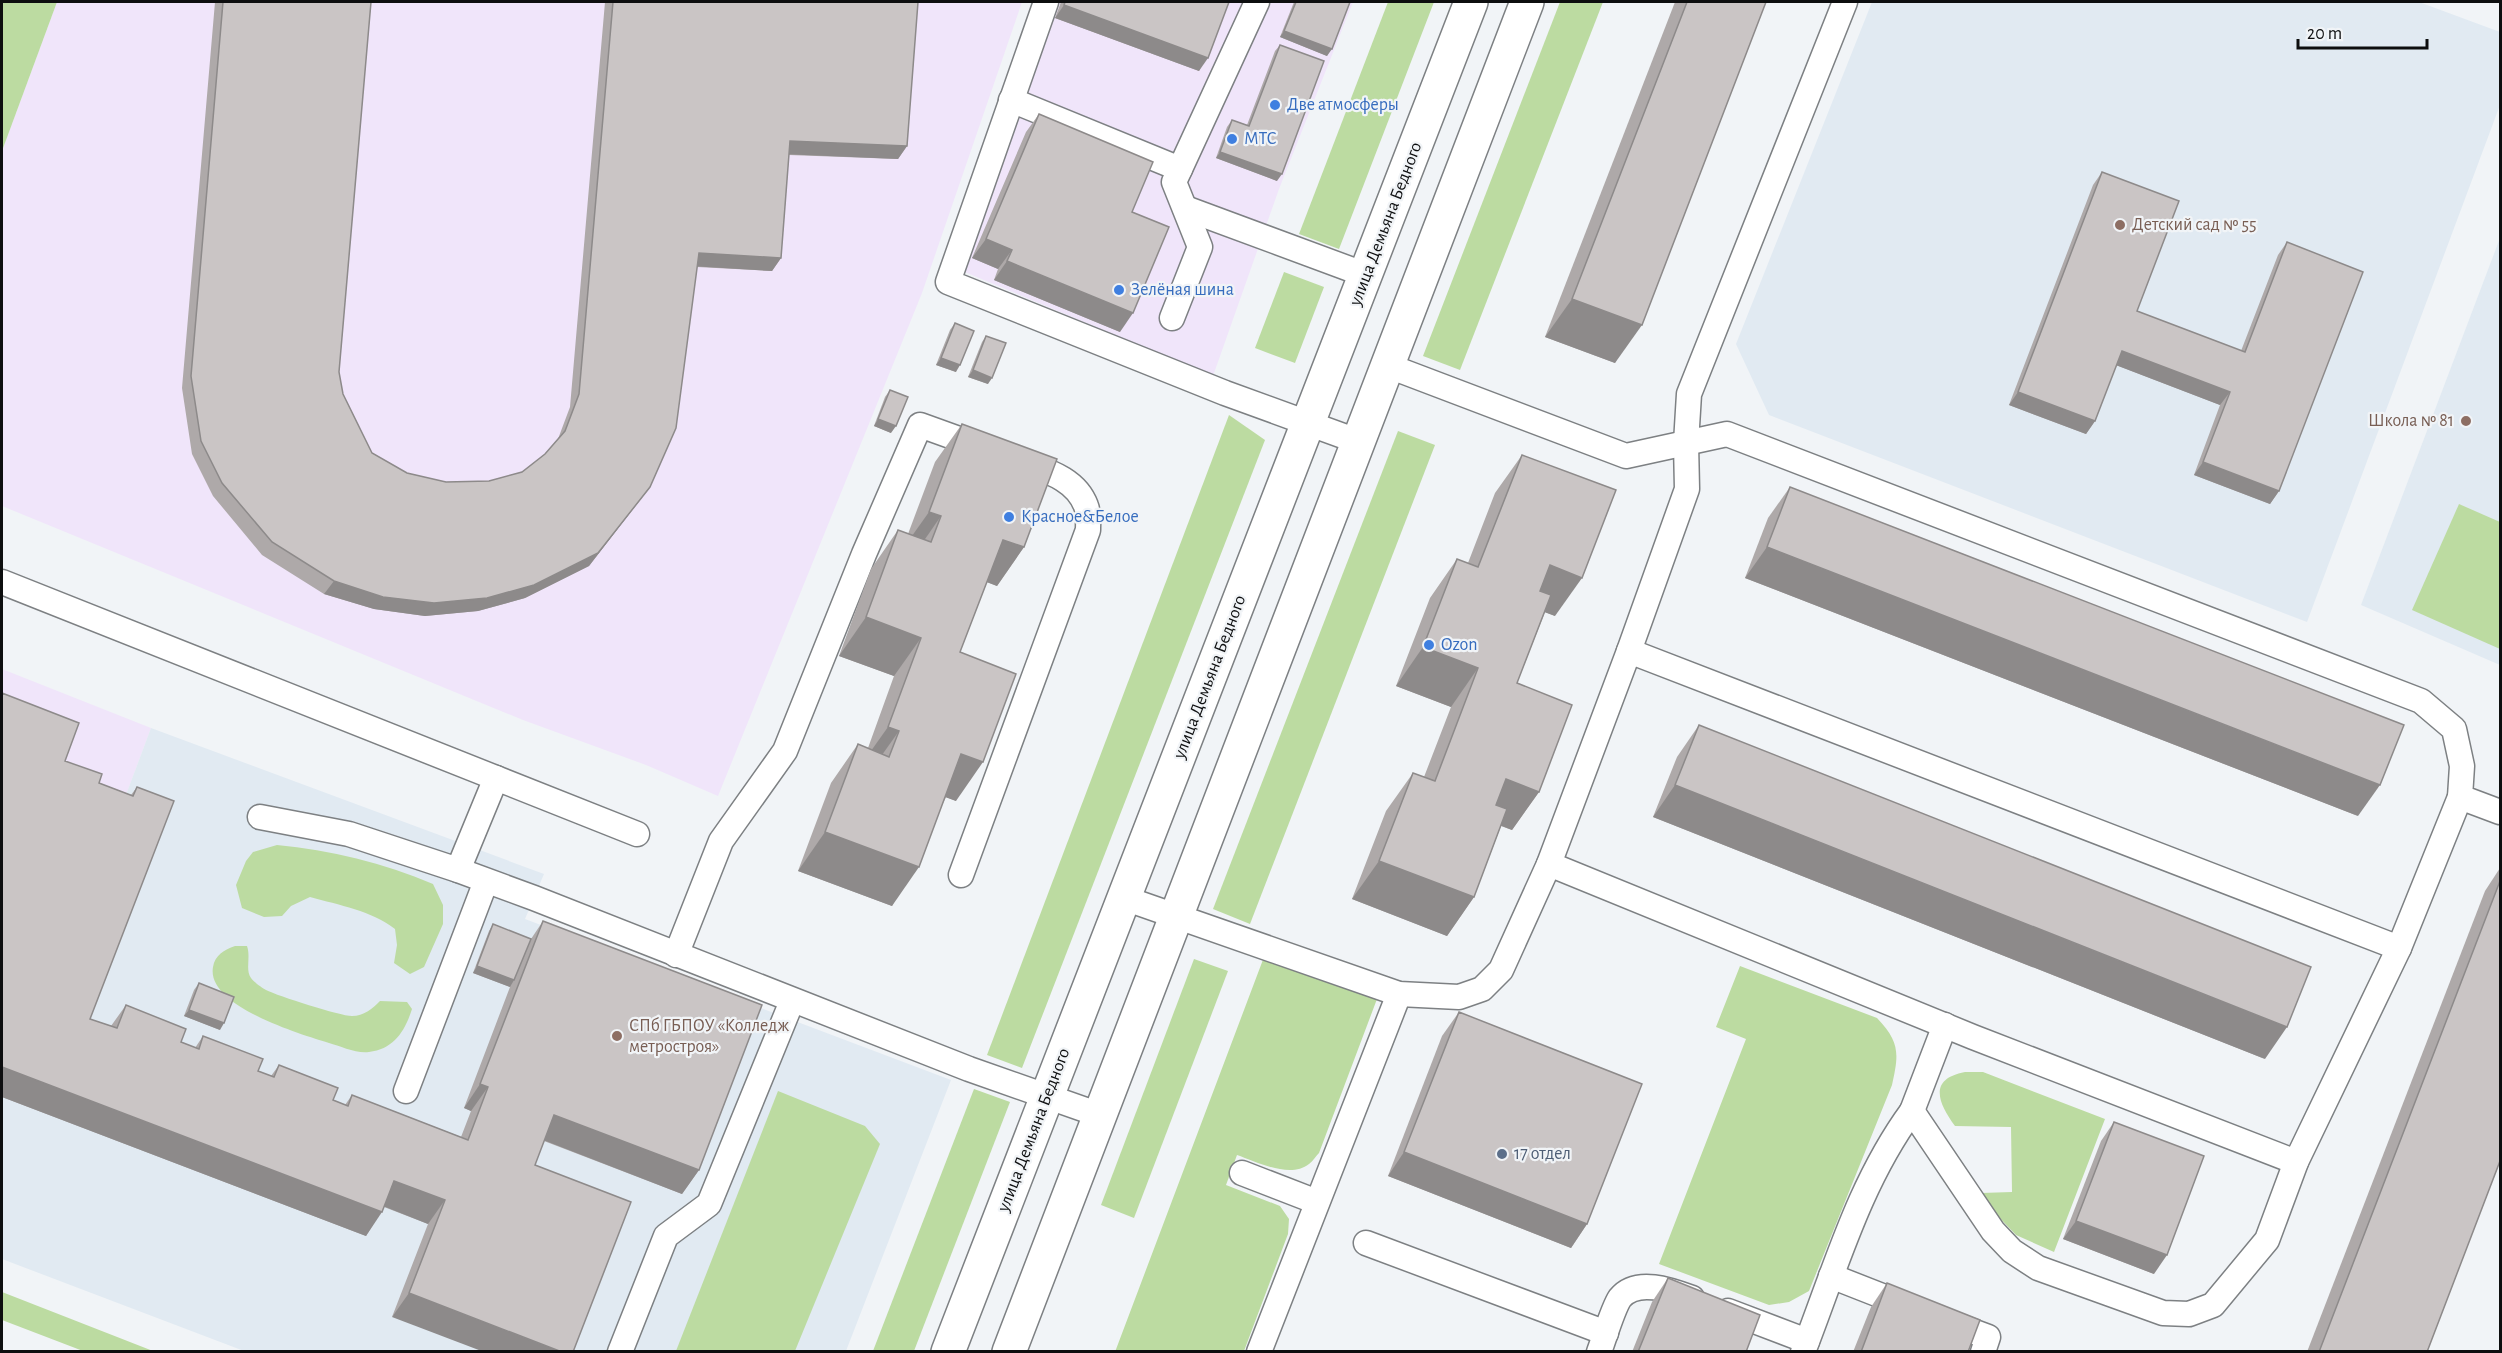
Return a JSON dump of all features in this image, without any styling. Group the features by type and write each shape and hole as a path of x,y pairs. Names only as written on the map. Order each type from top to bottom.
{"street":[{"name":"улица Демьяна Бедного","path":"948,1352 1471,2"},
{"path":"1010,1352 1386,365 1527,2"}],"lane":[{"path":"1046,2 948,282 1225,393 1358,441"},
{"path":"1172,318 1200,247 1174,182 1257,2"},
{"path":"1124,898 1399,994 1459,997 1482,989 1501,970 1549,864 1687,489 1686,443 1689,394 1845,2"},
{"path":"1011,100 1180,169"},
{"path":"1185,208 1366,275"},
{"path":"1386,365 1626,456 1727,434 2421,701 2454,729 2462,766 2460,797 2399,948 2296,1162 2267,1240 2213,1305 2189,1314 2163,1313 2038,1268 2012,1251 1993,1231 1912,1111"},
{"path":"676,955 721,841 785,751 864,554 920,425 1056,474 1074,487 1087,507 1088,530 961,875"},
{"path":"2,582 637,834"},
{"path":"1629,651 2399,948"},
{"path":"458,870 496,778"},
{"path":"2460,797 2500,812"},
{"path":"260,817 349,834 458,870 969,1069 1100,1115"},
{"path":"1549,864 1945,1025 2296,1162"},
{"path":"406,1091 486,881"},
{"path":"1259,1352 1399,994"},
{"path":"620,1352 666,1236 709,1204 792,1001"},
{"path":"1366,1243 1602,1342 1621,1297 1636,1289 1664,1287 1805,1346 1870,1178 1890,1141 1912,1111 1945,1025"},
{"path":"1242,1173 1317,1202"},
{"path":"1831,1276 1988,1338 1983,1352"}],"shaded area":[{"path":"57,2 1022,2 922,293 718,796 646,765 523,720 2,506 2,151"},
{"path":"1056,2 1353,2 1279,189 1213,376 960,270"},
{"name":"Детский сад № 55","path":"1872,2 2419,2 2500,32 2500,105 2307,622 1769,415 1736,344"},
{"name":"Школа № 81","path":"2500,238 2500,665 2361,605"},
{"path":"2,669 151,728 120,811 2,1015"},
{"path":"151,728 544,874 525,919 951,1080 846,1351 244,1351 2,1259 2,1015 120,811"}],"green space":[{"path":"2,2 57,2 2,151"},
{"path":"1388,2 1434,2 1339,249 1299,234"},
{"path":"1560,2 1603,2 1460,370 1423,356"},
{"path":"1284,272 1324,287 1295,363 1255,348"},
{"path":"1229,415 1265,440 1022,1068 987,1055"},
{"path":"1398,431 1435,445 1250,924 1213,909"},
{"path":"2459,504 2500,522 2500,649 2412,610"},
{"path":"277,845 356,858 433,884 443,905 443,924 424,967 410,974 394,963 397,945 395,929 355,909 310,897 291,906 282,916 264,917 242,908 236,885 246,861 253,852"},
{"path":"235,946 247,946 249,975 262,988 273,993 352,1016 364,1013 380,1001 407,1002 412,1009 409,1017 402,1031 392,1043 378,1050 364,1052 278,1025 239,1006 224,994 215,981 213,967 216,959 224,951"},
{"path":"1264,957 1377,999 1319,1153 1309,1164 1293,1170 1273,1168 1237,1155 1226,1185 1280,1206 1289,1219 1288,1234 1244,1351 1115,1352"},
{"path":"1194,959 1228,971 1134,1218 1101,1205"},
{"path":"1740,966 1877,1018 1890,1034 1896,1049 1892,1085 1809,1291 1789,1302 1769,1305 1659,1264 1746,1039 1716,1027"},
{"path":"1983,1072 2105,1119 2054,1252 2016,1235 1995,1213 1981,1193 2012,1192 2011,1127 1955,1126 1941,1101 1941,1086 1953,1075"},
{"path":"974,1089 1010,1102 914,1351 873,1351"},
{"path":"778,1091 865,1126 880,1144 795,1351 676,1351"},
{"path":"2,1292 153,1351 83,1351 2,1320"}],"building":[{"path":"223,2 371,2 339,372 343,394 372,453 407,473 446,482 489,481 522,472 545,454 565,431 579,394 613,2 918,2 907,146 790,141 781,258 699,253 676,428 650,487 598,553 534,585 487,598 434,603 383,597 334,581 272,542 222,483 201,441 191,376"},
{"path":"1065,2 1229,2 1208,58 1064,5"},
{"path":"1296,2 1350,2 1332,49 1284,31"},
{"path":"1687,2 1766,2 1642,325 1572,299"},
{"path":"1280,45 1324,61 1282,174 1220,152 1232,120 1249,126"},
{"path":"1039,114 1153,162 1132,212 1169,227 1133,313 1007,261 1012,250 986,239"},
{"path":"2102,172 2179,201 2137,311 2245,352 2287,242 2363,272 2279,491 2203,462 2230,392 2122,351 2095,421 2018,392"},
{"path":"955,323 974,331 960,365 941,358"},
{"path":"986,336 1006,343 992,378 973,370"},
{"path":"890,390 908,397 896,426 878,419"},
{"path":"962,424 1057,459 1024,547 1003,540 960,652 1016,674 983,762 961,754 919,867 825,832 858,744 889,757 899,731 888,727 921,638 866,617 898,530 931,542 941,516 929,512"},
{"path":"1522,455 1616,490 1582,578 1550,565 1540,591 1551,595 1517,683 1572,705 1539,792 1506,779 1496,805 1507,809 1474,897 1379,861 1413,773 1435,781 1478,668 1423,647 1457,559 1478,567"},
{"path":"1790,487 2404,725 2380,785 1767,547"},
{"name":"СПб ГБПОУ «Колледж метростроя»","path":"2,693 79,723 65,761 102,774 99,783 133,796 137,787 174,801 90,1019 117,1028 126,1005 186,1029 181,1042 199,1049 203,1036 263,1059 258,1071 274,1077 279,1065 338,1088 333,1100 348,1106 352,1095 468,1140 488,1087 480,1084 543,921 762,1005 699,1170 554,1115 535,1165 631,1202 573,1352 562,1352 409,1293 445,1200 394,1181 382,1212 2,1067"},
{"path":"1699,725 2311,967 2287,1027 1675,785"},
{"path":"2500,881 2500,1161 2427,1352 2319,1352"},
{"path":"493,924 531,939 514,980 477,966"},
{"path":"199,983 234,997 224,1023 189,1010"},
{"name":"17 отдел","path":"1459,1012 1642,1084 1587,1224 1404,1152"},
{"path":"2114,1122 2204,1156 2167,1255 2076,1221"},
{"path":"1668,1278 1760,1315 1746,1352 1638,1352"},
{"path":"1887,1283 1980,1320 1968,1352 1861,1352"}],"place":[{"name":"Две атмосферы","path":"1275,105"},
{"name":"МТС","path":"1232,139"},
{"name":"Детский сад № 55","path":"2120,225"},
{"name":"Зелёная шина","path":"1119,290"},
{"name":"Школа № 81","path":"2466,421"},
{"name":"Красное&Белое","path":"1009,517"},
{"name":"Ozon","path":"1429,645"},
{"name":"СПб ГБПОУ «Колледж метростроя»","path":"617,1036"},
{"name":"17 отдел","path":"1502,1154"}]}
